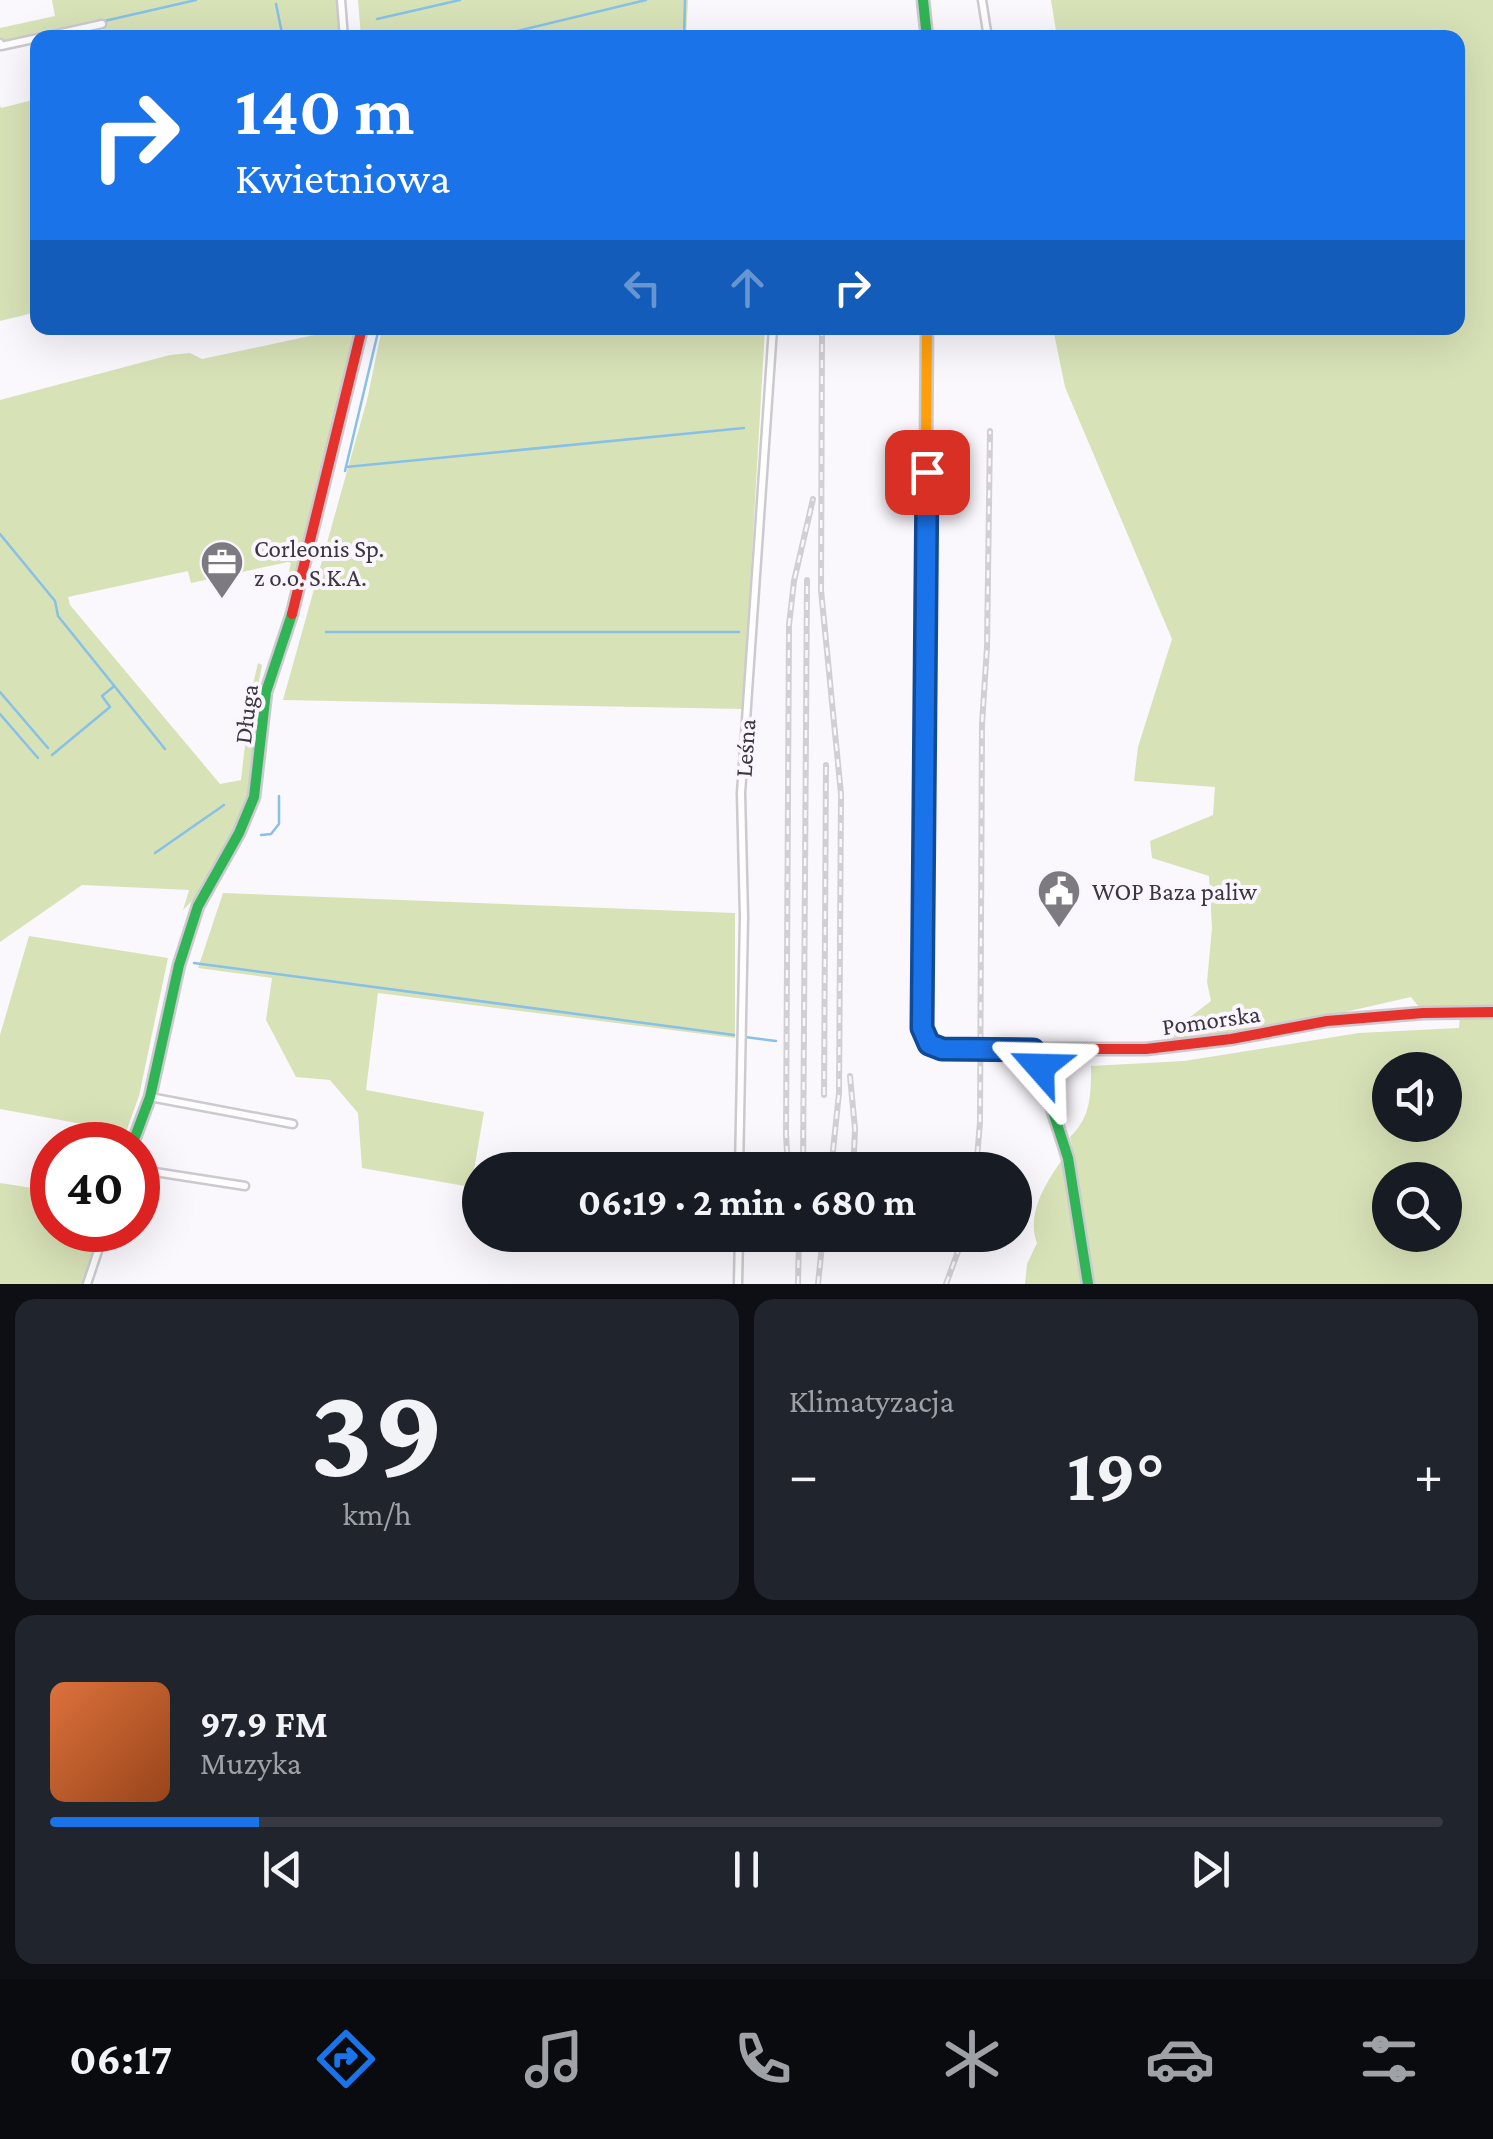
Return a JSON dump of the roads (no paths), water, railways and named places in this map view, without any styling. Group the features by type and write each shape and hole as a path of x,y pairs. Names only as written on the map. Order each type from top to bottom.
{"street":[{"path":"341,0 343,30"},
{"path":"923,0 926,30"},
{"path":"982,0 987,30"},
{"path":"75,30 102,24"},
{"path":"0,43 1,46 30,40"},
{"name":"Długa","path":"141,1122 150,1097 179,965 198,906 254,797 266,692 296,602 360,335"},
{"name":"Leśna","path":"739,1152 742,793 774,335"},
{"name":"Pomorska","path":"927,335 921,1024 926,1040 934,1046 1033,1050 1146,1048 1231,1039 1326,1021 1493,1012"},
{"path":"1033,1050 1068,1158 1088,1284"},
{"path":"150,1097 293,1124"},
{"path":"160,1173 245,1186"},
{"path":"87,1284 98,1252"},
{"path":"738,1284 739,1252"}],"waterway":[{"path":"100,22 196,0"},
{"path":"377,19 460,0"},
{"path":"521,30 646,0"},
{"path":"684,30 685,0"},
{"path":"276,4 281,30"},
{"path":"345,471 377,335"},
{"path":"346,467 744,428"},
{"path":"0,534 55,601 58,616 165,749"},
{"path":"326,632 739,632"},
{"path":"52,755 110,707 102,696 113,687"},
{"path":"0,692 48,748"},
{"path":"0,714 38,758"},
{"path":"261,835 271,834 279,824 279,796"},
{"path":"155,853 224,805"},
{"path":"194,963 734,1035"},
{"path":"745,1037 776,1041"}],"railway":[{"path":"822,335 821,590 841,794 839,1093 833,1152"},
{"path":"978,1152 990,431"},
{"path":"787,1152 789,625 794,581 813,499"},
{"path":"803,1152 807,580"},
{"path":"824,1095 826,765"},
{"path":"850,1076 854,1152"},
{"path":"798,1284 799,1252"},
{"path":"818,1284 821,1252"},
{"path":"946,1284 958,1252"}],"place":[{"name":"Corleonis Sp. z o.o. S.K.A.","path":"222,600"},
{"name":"WOP Baza paliw","path":"1059,929"}]}
